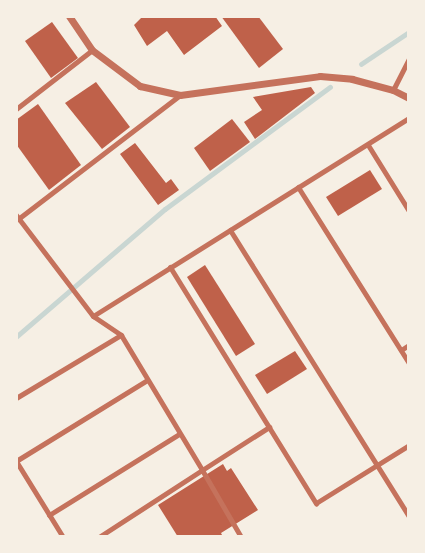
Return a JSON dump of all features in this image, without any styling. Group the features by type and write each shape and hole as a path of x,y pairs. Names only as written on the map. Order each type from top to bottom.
{"street":[{"path":"68,16 92,50 140,86 180,95 320,76 352,79 393,90 409,98"},
{"path":"16,109 92,50"},
{"path":"393,90 409,58"},
{"path":"180,95 17,218 93,316 121,335 241,537"},
{"path":"93,316 409,118"},
{"path":"368,145 409,211"},
{"path":"298,188 409,363"},
{"path":"230,230 409,517"},
{"path":"170,268 316,502 409,445"},
{"path":"16,398 121,335"},
{"path":"401,350 409,345"},
{"path":"63,537 16,461 147,380"},
{"path":"99,537 269,427"},
{"path":"48,515 179,434"}],"building":[{"path":"143,16 215,16 222,26 184,55 167,31 147,46 134,25"},
{"path":"221,16 258,16 283,49 259,68"},
{"path":"52,22 78,58 51,78 25,41"},
{"path":"96,82 130,127 102,149 65,103"},
{"path":"311,87 315,93 255,139 244,122 262,110 253,97"},
{"path":"38,104 81,165 49,190 16,144 16,120"},
{"path":"232,119 250,142 210,171 194,148"},
{"path":"135,143 166,183 171,179 179,190 158,205 120,154"},
{"path":"370,170 382,189 338,216 326,197"},
{"path":"205,265 255,344 236,356 187,277"},
{"path":"295,351 307,369 267,394 255,375"},
{"path":"223,464 227,471 231,468 258,510 221,533 223,537 178,537 158,505"}],"waterway":[{"path":"361,64 409,32"},
{"path":"16,337 165,209 330,87"}]}
